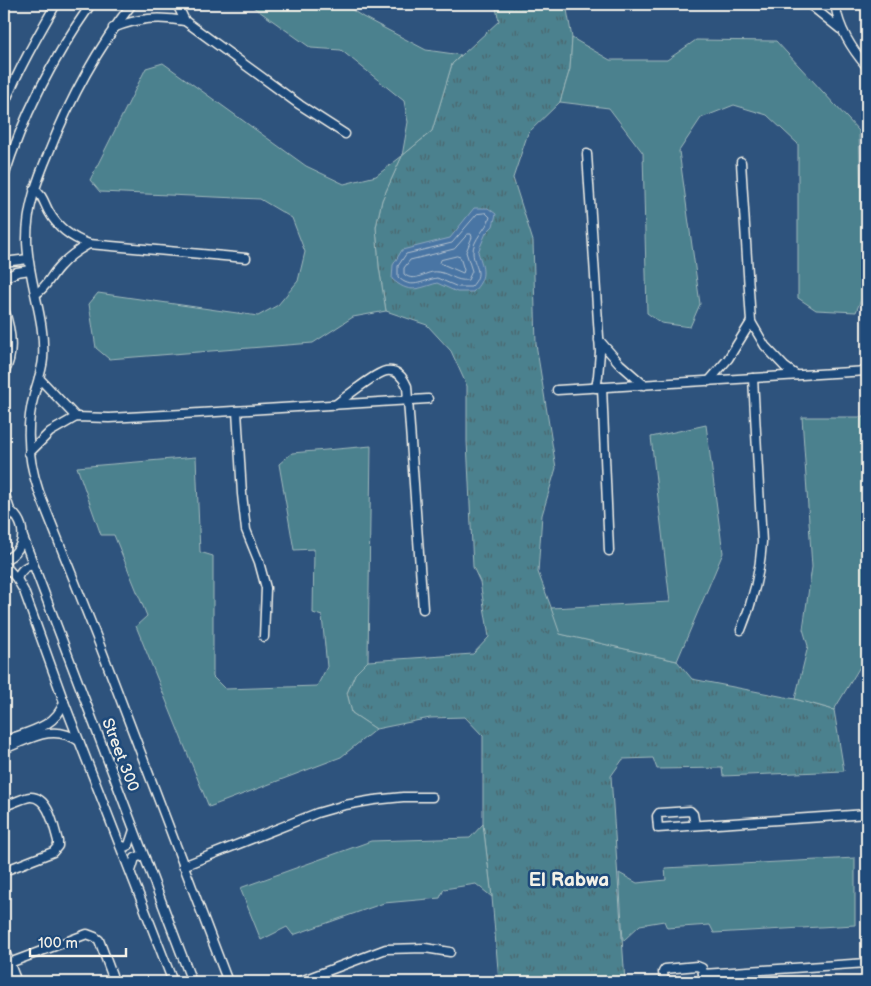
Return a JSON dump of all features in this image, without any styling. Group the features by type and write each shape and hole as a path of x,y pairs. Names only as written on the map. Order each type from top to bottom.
{"street":[{"path":"4,105 10,88 56,4"},
{"path":"4,177 22,126 35,100 59,54 91,4"},
{"path":"132,4 113,28 74,95 34,189 28,225 28,259 36,294 44,357 30,415 29,453 32,473 39,492 99,643 228,982"},
{"path":"177,4 185,20 300,105 346,134"},
{"path":"809,4 841,30 867,67"},
{"path":"835,4 841,30"},
{"path":"113,28 148,18 167,17 185,20"},
{"path":"587,154 599,340 599,388 609,551"},
{"path":"741,162 751,322 765,346 785,367 796,375"},
{"path":"34,189 44,198 56,223 66,232 89,244 246,258"},
{"path":"36,294 45,288 58,267 89,244"},
{"path":"4,262 28,259"},
{"path":"4,278 17,272 30,270"},
{"path":"4,309 8,322 11,348 4,373"},
{"path":"709,381 732,353 751,322"},
{"path":"599,340 620,364 644,385"},
{"path":"334,405 386,371 396,372 403,377 407,386 424,608"},
{"path":"557,390 867,371"},
{"path":"39,378 76,417"},
{"path":"741,630 756,587 761,565 762,542 753,378"},
{"path":"29,453 50,432 76,417 110,418 428,398"},
{"path":"237,411 246,530 259,562 266,588 264,637"},
{"path":"4,492 7,509"},
{"name":"Street 300","path":"7,509 15,514 22,524 23,537 33,565 192,982"},
{"path":"4,560 18,550 23,537"},
{"name":"Street 300","path":"4,564 17,579 24,591 64,702 172,982"},
{"path":"17,579 21,570 33,565"},
{"path":"4,741 42,727 54,720 64,702"},
{"path":"54,720 58,725 58,732"},
{"path":"4,749 46,733 58,732 72,736 80,741"},
{"path":"183,866 345,805 403,797 432,797"},
{"path":"4,806 29,798 39,799 46,807 58,846 53,852 4,871"},
{"path":"695,826 694,814 690,811 660,813 657,816 658,828 695,826 867,814"},
{"path":"120,845 125,847 129,845 134,829"},
{"path":"131,872 135,858 140,856 145,858"},
{"path":"5,965 83,935 91,935 99,940 101,944 112,975 112,982"},
{"path":"298,982 386,949 425,948 450,952"},
{"path":"4,949 5,965 10,982"},
{"path":"703,974 867,963"},
{"path":"5,965 17,982"},
{"path":"664,982 663,972 666,969 700,966 704,979 702,982"}],"green space":[{"path":"249,4 343,4 363,17 426,50 461,55 452,64 432,131 402,156 408,122 404,101 341,50 311,48"},
{"path":"495,4 566,4 572,38 570,69 560,102 528,133 513,178 533,241 536,344 556,468 542,515 538,572 561,634 677,661 692,679 795,699 834,710 844,771 723,776 722,768 657,769 653,758 623,759 611,776 625,982 499,982 492,897 483,824 483,736 465,717 430,718 376,729 352,713 347,693 355,674 368,661 473,654 489,637 480,582 473,567 467,441 467,386 451,351 427,325 386,311 379,267 376,227 382,200 402,156 432,131 452,64 499,21"},
{"path":"572,38 610,60 667,60 696,40 776,41 859,131 864,292 856,312 816,310 798,298 798,144 767,115 734,105 701,118 679,151 700,304 690,327 661,323 647,313 643,153 609,108 560,102 570,69"},
{"path":"163,63 306,166 344,184 376,176 402,156 382,200 376,227 379,267 386,311 353,317 313,343 109,359 96,348 89,304 98,293 258,316 278,305 298,281 305,252 292,218 260,199 100,192 90,180 146,68"},
{"path":"802,417 867,417 867,655 834,710 795,699 808,646 803,629 812,567"},
{"path":"706,425 723,553 677,661 560,634 551,608 670,602 651,437"},
{"path":"371,446 368,661 355,674 347,693 352,713 376,729 341,757 209,807 136,626 147,616 114,535 101,535 77,467 196,457 200,552 213,556 213,677 225,689 317,686 327,667 322,616 313,613 314,549 294,550 279,464 292,453"},
{"path":"483,824 492,897 476,884 444,889 440,898 384,903 293,935 287,927 261,940 240,888 371,841 470,838"},
{"path":"855,858 855,925 714,933 710,925 667,928 664,921 640,925 623,941 619,873 637,883 666,880 665,868"}],"water":[{"path":"474,208 488,208 496,214 493,226 486,233 478,252 483,273 481,282 473,292 457,292 437,283 413,289 403,287 392,279 393,265 402,250 450,238"}],"district":[{"name":"El Rabwa","path":"569,880"}]}
